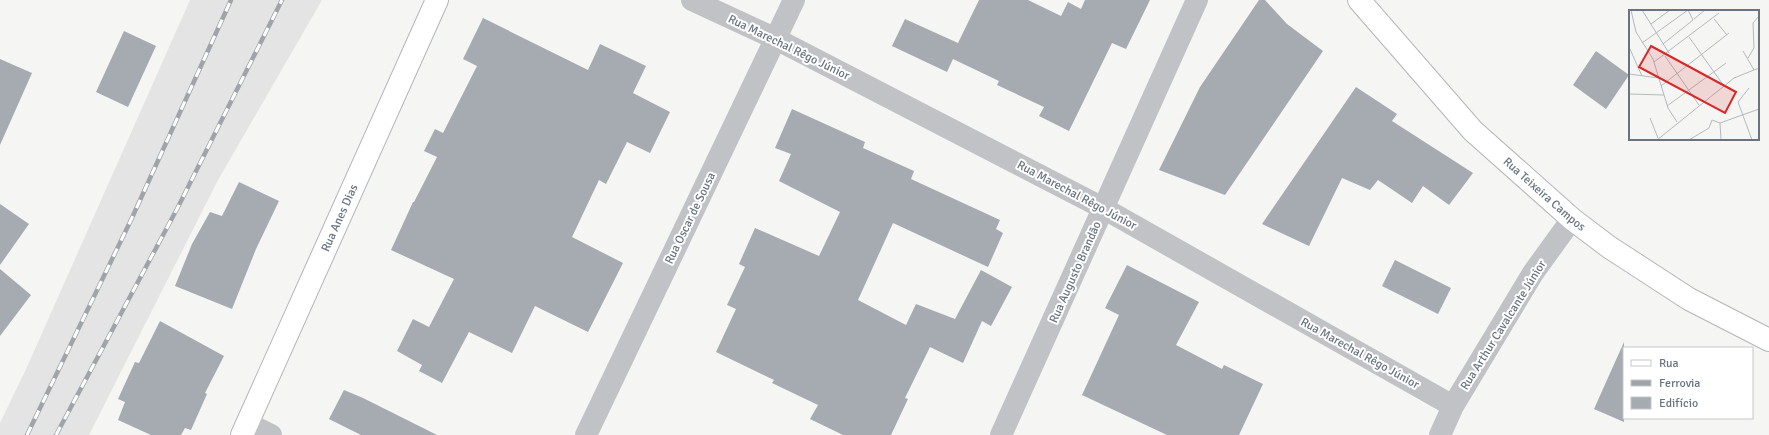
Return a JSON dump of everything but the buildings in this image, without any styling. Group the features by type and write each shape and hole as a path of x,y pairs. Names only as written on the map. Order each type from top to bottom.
{"street":[{"name":"Rua Anes Dias","path":"244,429 437,0"},
{"name":"Rua Marechal Rêgo Júnior","path":"692,0 776,39 1104,208 1453,406"},
{"name":"Rua Oscar de Sousa","path":"586,435 794,0"},
{"name":"Rua Augusto Brandão","path":"1001,435 1197,0"},
{"name":"Rua Teixeira Campos","path":"1359,0 1473,130 1572,219 1609,247 1689,299 1769,340"},
{"name":"Rua Arthur Cavalcante Júnior","path":"1440,435 1453,406 1533,273 1572,219"},
{"path":"244,429 270,435"}],"shaded area":[{"path":"190,0 322,0 218,180 89,435 0,435 0,423 27,367"}],"railway":[{"path":"27,435 131,220 231,0"},
{"path":"56,435 177,209 282,0"}]}
